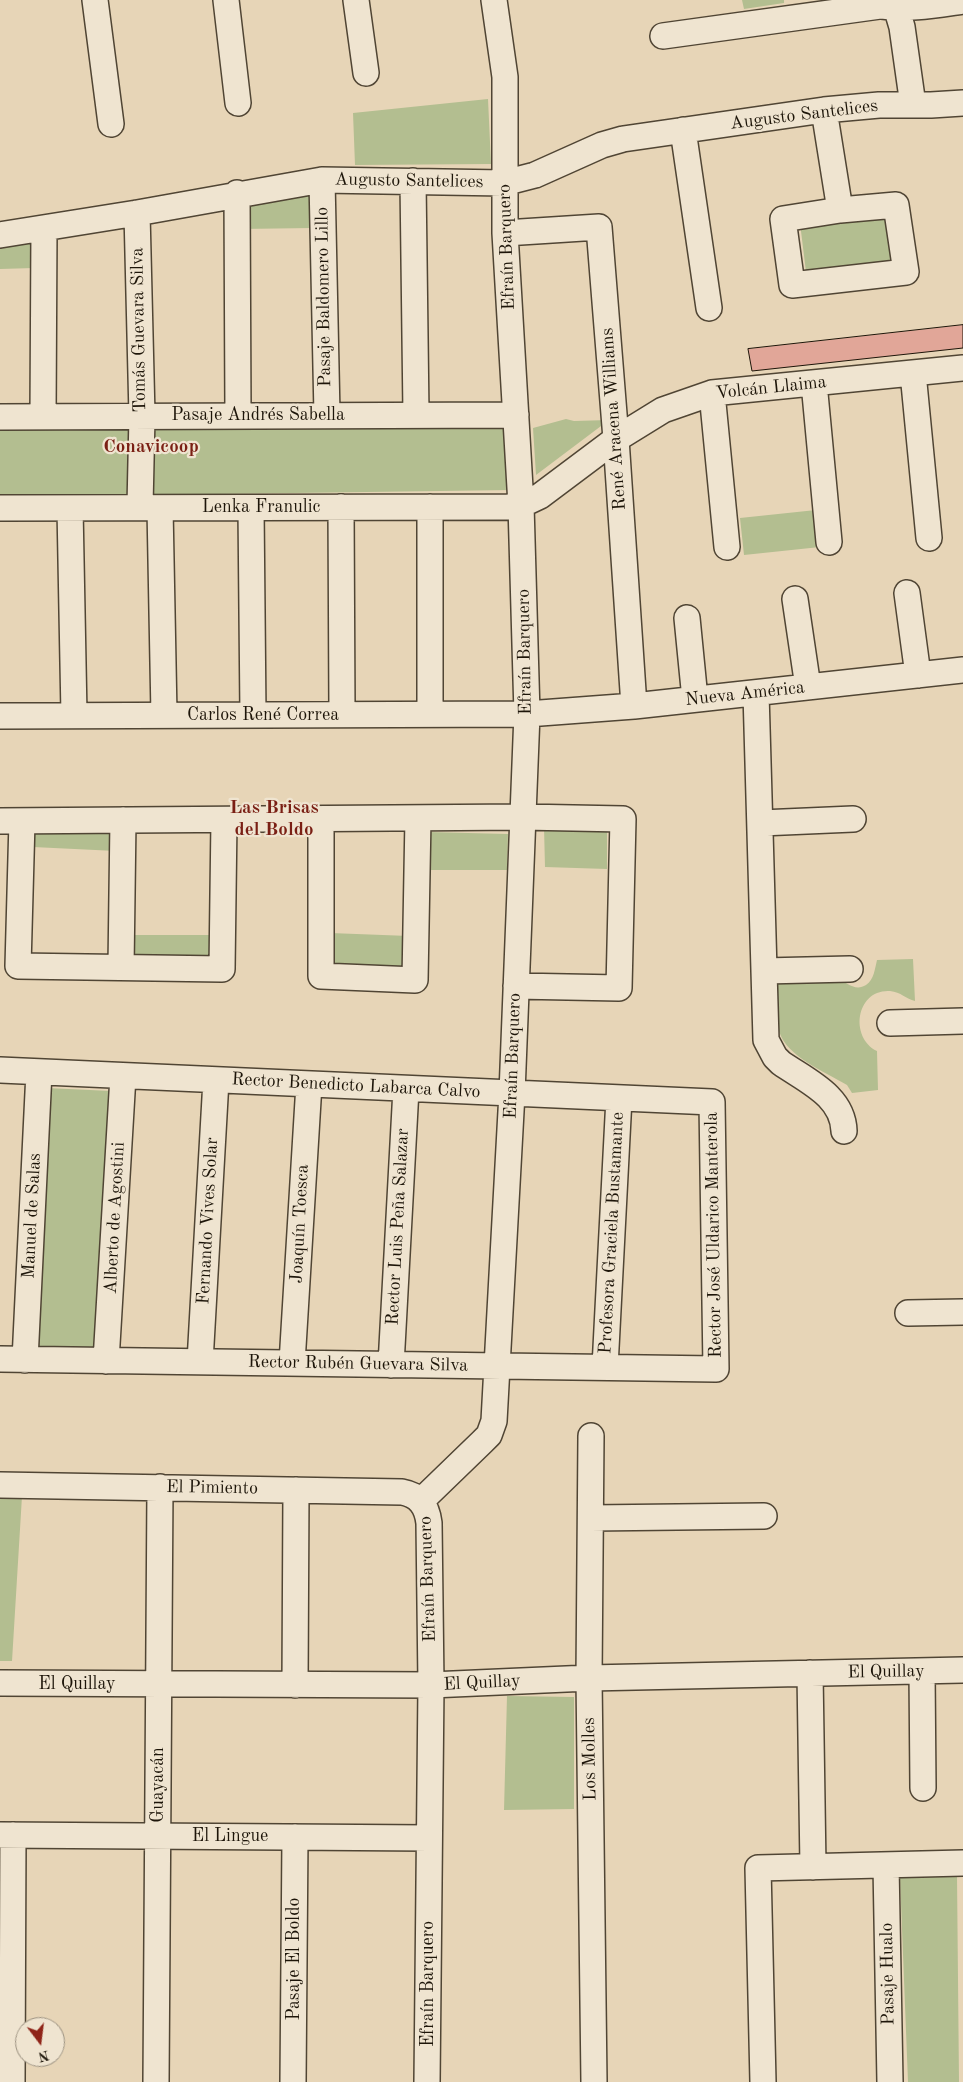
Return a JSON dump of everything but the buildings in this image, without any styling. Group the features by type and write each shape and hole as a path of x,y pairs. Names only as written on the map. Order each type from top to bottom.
{"street":[{"path":"95,0 111,124"},
{"path":"226,0 238,103"},
{"path":"356,0 366,73"},
{"name":"Efraín Barquero","path":"427,2082 431,1685 429,1523 426,1507 421,1501 489,1434 495,1415 512,1093 523,817 526,714 521,505 505,233 505,77 494,0"},
{"path":"663,36 895,4 963,1"},
{"path":"895,4 913,105"},
{"name":"Augusto Santelices","path":"0,235 322,180 504,183 535,175 602,145 623,139 824,110 880,105 963,102"},
{"path":"824,110 840,210"},
{"path":"683,130 709,308"},
{"name":"Pasaje Baldomero Lillo","path":"322,180 327,415"},
{"path":"413,181 416,414"},
{"path":"237,194 238,416"},
{"path":"896,205 906,272 792,285 783,219 840,210 896,205"},
{"name":"Tomás Guevara Silva","path":"137,213 142,416 164,715"},
{"name":"René Aracena Williams","path":"505,233 599,227 616,439 634,706"},
{"path":"43,417 44,228"},
{"name":"Volcán Llaima","path":"521,505 540,496 616,439 663,410 712,393 963,368"},
{"path":"913,373 929,538"},
{"path":"814,383 829,542"},
{"path":"712,393 727,547"},
{"name":"Pasaje Andrés Sabella","path":"0,417 516,415"},
{"name":"Lenka Franulic","path":"0,508 508,507 521,505"},
{"path":"341,507 342,714"},
{"path":"430,507 430,714"},
{"path":"70,508 74,715"},
{"path":"251,508 253,715"},
{"path":"907,593 918,675"},
{"path":"794,599 808,687"},
{"path":"687,618 695,699"},
{"name":"Nueva América","path":"526,714 634,706 963,670"},
{"path":"756,693 761,823 765,1032 769,1048 782,1063 835,1102 842,1115 844,1131"},
{"name":"Carlos René Correa","path":"0,716 526,714"},
{"path":"224,820 222,969 18,966 11,821 523,817 623,819 619,988 516,986"},
{"path":"321,819 321,976 415,980 418,818"},
{"path":"761,823 853,819"},
{"path":"121,967 123,820"},
{"path":"764,971 850,969"},
{"path":"890,1023 963,1022"},
{"name":"Rector Benedicto Labarca Calvo","path":"0,1070 712,1102"},
{"name":"Manuel de Salas","path":"25,1360 39,1072"},
{"name":"Alberto de Agostini","path":"106,1361 123,1076"},
{"name":"Fernando Vives Solar","path":"200,1362 216,1080"},
{"name":"Joaquín Toesca","path":"292,1363 308,1084"},
{"name":"Rector Luis Peña Salazar","path":"391,1365 406,1089"},
{"name":"Profesora Graciela Bustamante","path":"605,1367 619,1098"},
{"name":"Rector José Uldarico Manterola","path":"712,1102 716,1369"},
{"path":"908,1313 963,1312"},
{"name":"Rector Rubén Guevara Silva","path":"0,1360 716,1369"},
{"name":"Los Molles","path":"591,1436 589,1678 594,2082"},
{"name":"El Pimiento","path":"0,1485 402,1492 415,1496 421,1501"},
{"name":"Guayacán","path":"156,2082 160,1487"},
{"path":"295,1685 296,1490"},
{"path":"591,1518 764,1516"},
{"name":"El Quillay","path":"0,1683 431,1685 589,1678 963,1670"},
{"path":"922,1671 923,1788"},
{"path":"810,1673 814,1867"},
{"path":"7,1835 12,2082"},
{"name":"El Lingue","path":"7,1835 429,1838"},
{"name":"Pasaje El Boldo","path":"293,2082 294,1837"},
{"path":"763,2082 758,1868 963,1863"},
{"name":"Pasaje Hualo","path":"886,1865 890,2082"}],"green space":[{"path":"742,0 784,0 784,3 744,9"},
{"path":"488,99 491,164 355,165 353,113"},
{"path":"310,193 312,228 241,229 240,207"},
{"path":"893,211 899,260 806,272 800,223"},
{"path":"34,240 34,268 0,269 0,246"},
{"path":"566,419 574,421 609,420 536,475 533,428"},
{"path":"511,424 513,490 0,497 0,425"},
{"path":"816,510 820,547 744,555 740,518"},
{"path":"31,825 116,829 116,851 33,847"},
{"path":"544,827 607,829 607,869 545,867"},
{"path":"428,832 508,834 507,870 429,870"},
{"path":"330,933 409,936 408,971 329,969"},
{"path":"126,935 219,935 219,966 124,965"},
{"path":"913,959 915,1001 890,991 879,992 864,1005 860,1015 862,1035 868,1044 877,1051 878,1090 852,1093 847,1085 798,1056 783,1040 779,1031 777,980 837,978 854,987 862,987 871,980 877,960"},
{"path":"47,1088 111,1091 95,1350 35,1349"},
{"path":"0,1495 22,1496 12,1661 0,1661"},
{"path":"507,1696 574,1697 574,1809 504,1810"},
{"path":"957,1876 959,2082 908,2082 900,1878"}],"district":[{"name":"Conavicoop","path":"151,447"},
{"name":"Las Brisas del Boldo","path":"274,819"}]}
